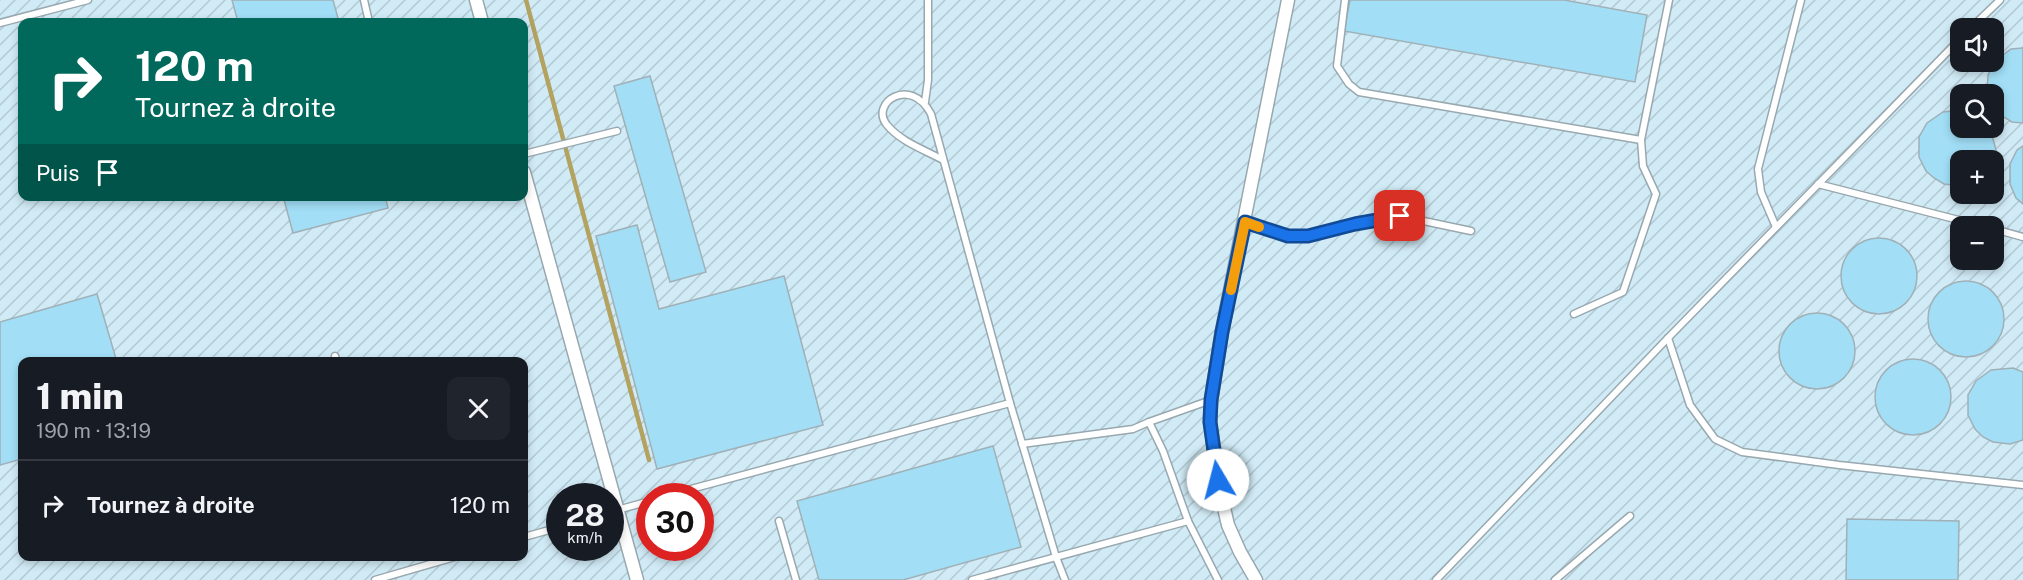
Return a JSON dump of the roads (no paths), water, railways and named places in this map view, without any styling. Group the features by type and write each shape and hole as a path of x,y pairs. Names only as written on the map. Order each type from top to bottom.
{"street":[{"path":"476,0 481,18"},
{"path":"1256,580 1228,525 1210,422 1211,400 1222,332 1288,0"},
{"path":"528,187 607,483"},
{"path":"624,541 637,580"}],"lane":[{"path":"19,18 88,0"},
{"path":"364,0 368,18"},
{"path":"925,102 928,80 928,0"},
{"path":"1345,0 1337,66 1349,84 1359,92 1641,140"},
{"path":"1574,314 1623,292 1656,194 1644,166 1641,140 1669,0"},
{"path":"1776,227 1761,192 1758,169 1801,0"},
{"path":"1981,18 2000,0"},
{"path":"0,23 18,18"},
{"path":"1436,580 1950,49"},
{"path":"943,160 904,139 886,123 883,109 887,102 895,97 915,96 925,102 931,114 1010,403 1065,580"},
{"path":"528,153 617,131"},
{"path":"1818,184 1950,218"},
{"path":"1245,222 1288,236 1308,236 1400,216 1471,231"},
{"path":"2004,232 2023,237"},
{"path":"1668,338 1690,405 1715,439 1742,452 1839,465 2023,484"},
{"path":"1022,444 1133,429 1211,400"},
{"path":"713,483 1010,403"},
{"path":"1149,422 1163,451 1188,521 1218,580"},
{"path":"1555,580 1630,516"},
{"path":"779,521 796,580"},
{"path":"972,580 1188,521"},
{"path":"528,536 546,531"},
{"path":"424,561 425,566"},
{"path":"375,580 442,561"}],"waterway":[{"path":"526,0 649,460"}]}
